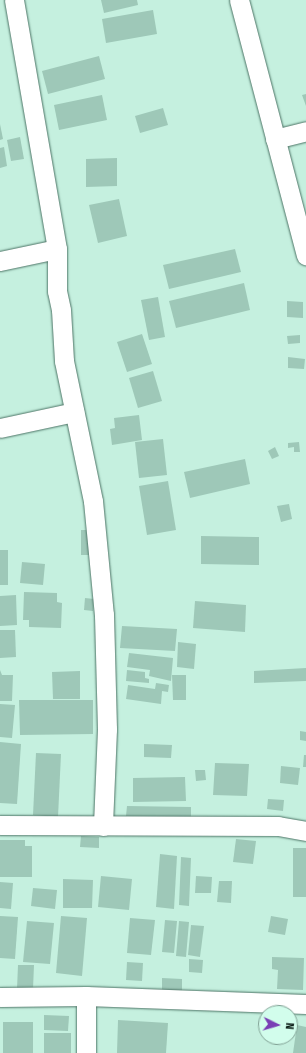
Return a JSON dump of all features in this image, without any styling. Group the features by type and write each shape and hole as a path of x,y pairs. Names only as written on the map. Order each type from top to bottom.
{"street":[{"path":"14,0 56,249 57,291 61,310 64,361 93,501 104,615 107,729 103,826"},
{"path":"239,0 306,255"},
{"path":"275,139 306,131"},
{"path":"0,261 56,249"},
{"path":"0,428 74,412"},
{"path":"0,825 278,826 306,830"},
{"path":"86,996 86,1053"},
{"path":"0,997 86,996 306,1004"}],"building":[{"path":"101,0 137,0 138,5 104,13"},
{"path":"153,10 157,34 106,43 102,19"},
{"path":"99,56 105,79 48,94 42,71"},
{"path":"306,94 306,106 302,95"},
{"path":"102,95 107,120 59,130 54,105"},
{"path":"163,108 168,125 140,133 135,116"},
{"path":"0,124 3,139 0,140"},
{"path":"20,137 24,159 11,161 7,140"},
{"path":"4,147 7,166 0,168 0,148"},
{"path":"117,158 117,186 86,187 86,159"},
{"path":"119,199 127,236 98,243 89,205"},
{"path":"235,249 241,272 169,289 163,265"},
{"path":"244,283 250,310 176,328 169,301"},
{"path":"158,297 165,337 149,340 141,300"},
{"path":"287,301 303,302 303,318 287,317"},
{"path":"142,334 152,364 127,372 117,342"},
{"path":"300,335 300,343 288,344 287,336"},
{"path":"288,357 305,359 304,369 288,368"},
{"path":"153,371 162,401 138,408 129,378"},
{"path":"139,415 142,440 112,445 110,429 115,428 114,418"},
{"path":"163,439 167,475 139,478 135,442"},
{"path":"299,442 300,452 294,452 294,447 288,448 288,443"},
{"path":"275,447 279,456 272,459 268,451"},
{"path":"245,459 250,484 190,498 184,472"},
{"path":"168,481 176,530 147,535 139,486"},
{"path":"289,504 292,519 281,522 277,506"},
{"path":"81,530 91,530 91,555 81,555"},
{"path":"201,536 259,537 259,565 201,564"},
{"path":"0,550 8,550 8,585 0,585"},
{"path":"22,562 45,564 43,585 20,583"},
{"path":"24,592 57,593 57,602 62,603 61,628 29,627 29,620 23,620"},
{"path":"16,595 17,625 0,626 0,596"},
{"path":"85,598 94,599 93,611 84,610"},
{"path":"195,601 246,605 245,632 193,628"},
{"path":"122,626 177,629 175,651 120,648"},
{"path":"0,630 15,630 16,657 0,658"},
{"path":"178,642 196,644 194,669 177,667"},
{"path":"129,653 173,658 171,681 149,676 150,670 127,667"},
{"path":"306,668 306,681 254,683 254,671"},
{"path":"0,670 2,675 13,675 12,701 0,701"},
{"path":"127,670 145,672 145,678 149,679 149,683 126,681"},
{"path":"80,671 80,699 53,699 52,672"},
{"path":"172,675 186,675 186,700 173,700"},
{"path":"156,683 169,685 168,692 162,691 161,704 126,699 128,685 155,689"},
{"path":"19,700 93,700 93,734 20,735"},
{"path":"0,704 15,705 12,738 0,737"},
{"path":"300,731 306,732 306,741 300,740"},
{"path":"0,742 21,744 17,804 0,803"},
{"path":"144,744 172,745 171,758 144,757"},
{"path":"36,753 61,754 58,817 33,815"},
{"path":"304,755 306,755 306,767 303,767"},
{"path":"215,763 249,764 247,796 213,795"},
{"path":"281,766 300,768 298,785 280,783"},
{"path":"195,770 205,770 206,780 196,781"},
{"path":"185,777 186,801 133,802 133,778"},
{"path":"268,799 284,800 283,811 267,809"},
{"path":"127,806 191,807 191,817 126,816"},
{"path":"81,836 99,837 99,848 80,847"},
{"path":"236,839 256,841 253,864 233,862"},
{"path":"0,840 25,840 25,846 32,846 32,877 0,877"},
{"path":"293,848 306,848 306,897 293,897"},
{"path":"160,854 177,856 174,909 156,907"},
{"path":"181,857 191,858 189,906 179,905"},
{"path":"101,876 132,879 129,910 98,907"},
{"path":"196,876 212,877 211,893 195,893"},
{"path":"63,879 93,880 92,908 63,908"},
{"path":"219,881 232,881 231,903 217,902"},
{"path":"0,882 13,883 11,909 0,908"},
{"path":"33,888 57,890 55,909 31,906"},
{"path":"0,916 18,917 15,959 0,958"},
{"path":"61,916 87,918 82,976 56,973"},
{"path":"271,916 288,919 285,935 268,932"},
{"path":"130,918 155,920 151,955 127,953"},
{"path":"165,920 177,921 174,953 162,952"},
{"path":"27,921 54,923 50,964 23,962"},
{"path":"179,921 189,922 186,957 176,956"},
{"path":"191,925 204,926 200,957 188,955"},
{"path":"272,957 304,958 303,990 277,989 278,970 272,969"},
{"path":"189,959 203,960 202,973 189,972"},
{"path":"127,962 143,963 142,981 126,980"},
{"path":"18,965 34,965 33,989 17,989"},
{"path":"162,978 182,979 182,992 162,991"},
{"path":"44,1015 69,1016 68,1031 44,1030"},
{"path":"118,1020 168,1023 166,1053 117,1053"},
{"path":"3,1022 33,1022 33,1053 3,1053"},
{"path":"298,1025 306,1027 306,1053 293,1053 294,1045 298,1045"},
{"path":"44,1033 71,1033 71,1053 44,1053"}]}
